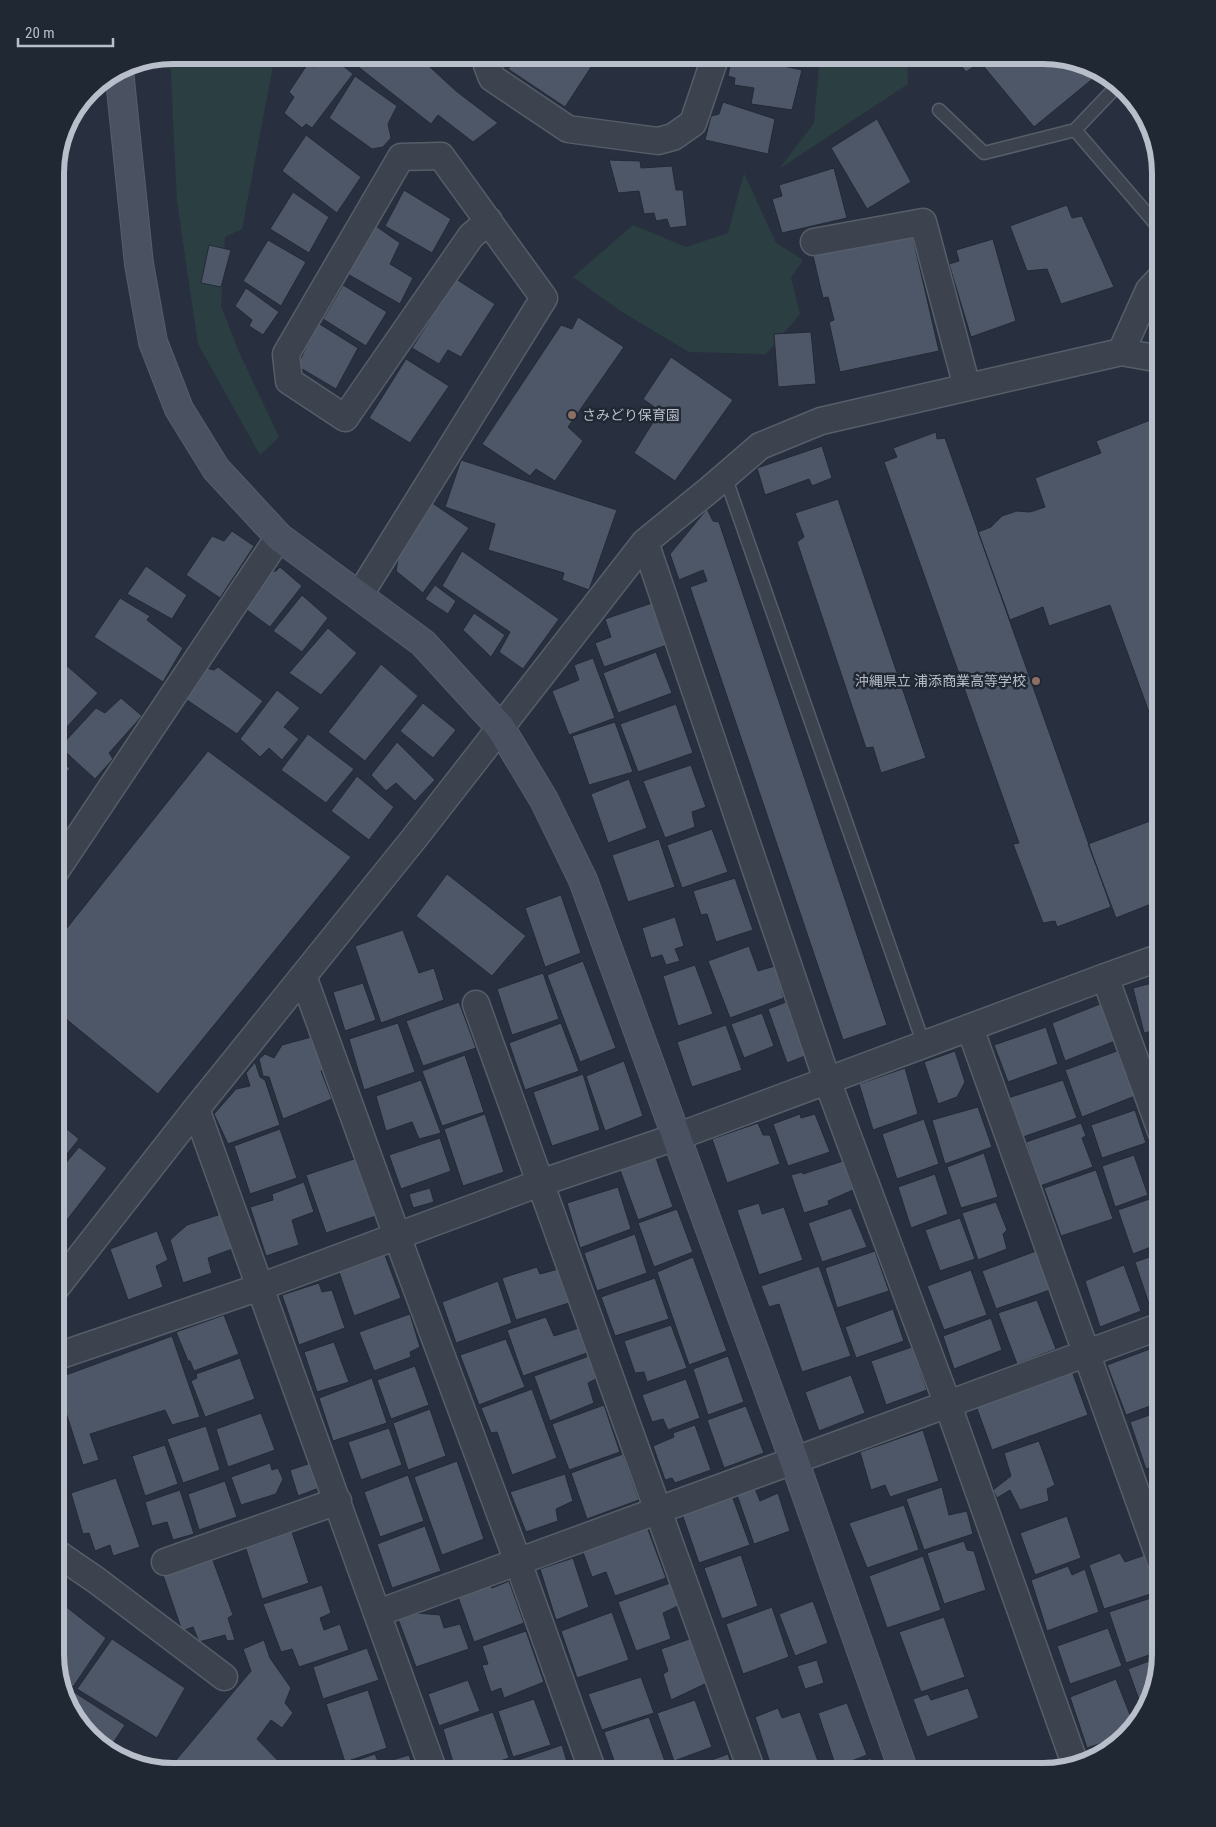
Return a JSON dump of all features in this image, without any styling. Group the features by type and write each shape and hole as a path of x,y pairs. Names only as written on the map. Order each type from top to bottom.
{"street":[{"path":"487,64 492,78 568,129 658,140 673,137 693,123 713,64"},
{"path":"120,77 139,264 153,342 179,409 216,468 279,537 423,643 500,727 544,800 583,880 794,1460 901,1763"},
{"path":"359,596 544,298 493,227 487,219 475,203 470,195 441,156 400,157 286,354 289,381 345,418 471,236 477,231 483,226 489,221"},
{"path":"814,242 923,222 967,387"},
{"path":"1121,352 1152,287"},
{"path":"64,1278 196,1108 416,836 645,542 760,446 821,420 1121,352 1152,357"},
{"path":"64,859 279,537"},
{"path":"645,542 827,1080 948,1405 1073,1759"},
{"path":"64,1355 260,1287 540,1183 676,1137 1152,960"},
{"path":"303,976 590,1763"},
{"path":"1105,976 1152,1106"},
{"path":"476,1004 749,1763"},
{"path":"970,1028 1152,1537"},
{"path":"196,1108 431,1763"},
{"path":"378,1613 1152,1329"},
{"path":"165,1562 338,1501"},
{"path":"64,1558 96,1580 224,1677"}],"lane":[{"path":"940,110 984,153 1075,130 1114,90"},
{"path":"1075,130 1152,220"},
{"path":"725,476 924,1045"}],"shaded area":[{"path":"170,64 273,64 242,229 225,237 221,306 239,352 279,437 260,455 198,344 177,201"},
{"path":"819,64 907,64 908,84 779,169 814,123"},
{"path":"744,173 776,243 803,260 791,278 800,314 766,354 689,352 622,312 573,277 633,225 686,247 728,233"}],"building":[{"path":"316,64 341,64 353,74 312,128 306,124 302,128 284,113 294,97 289,92 307,65 313,67"},
{"path":"355,64 427,64 456,91 498,123 473,142 438,115 431,124"},
{"path":"512,64 593,64 565,107 508,69"},
{"path":"730,64 774,64 802,70 792,110 751,104 754,88 734,85 735,78 728,76"},
{"path":"960,64 977,64 966,72"},
{"path":"982,64 1051,64 1065,66 1095,77 1034,127"},
{"path":"355,76 397,106 388,124 391,138 383,147 372,149 329,118"},
{"path":"723,102 775,119 768,154 705,140 711,116 719,114"},
{"path":"877,119 911,182 867,209 831,148"},
{"path":"306,135 361,177 337,213 282,171"},
{"path":"609,160 640,161 641,168 672,166 676,190 683,190 687,226 670,228 667,219 656,221 654,213 644,214 639,191 618,193"},
{"path":"834,168 847,218 782,233 772,199 782,196 779,185"},
{"path":"404,190 451,219 432,253 385,226"},
{"path":"293,192 329,217 309,253 270,229"},
{"path":"1067,205 1072,218 1082,216 1114,287 1061,304 1047,269 1027,271 1010,226"},
{"path":"373,224 400,243 390,264 413,278 400,304 344,272"},
{"path":"912,234 939,351 840,372 829,322 834,320 828,297 823,298 813,256"},
{"path":"993,239 1016,321 971,337 949,264 959,261 956,250"},
{"path":"268,240 306,262 281,306 243,281"},
{"path":"209,245 231,250 221,287 201,283"},
{"path":"456,279 495,304 461,357 448,350 439,364 412,348"},
{"path":"343,285 387,312 366,346 323,319"},
{"path":"246,288 279,312 263,335 249,326 252,320 235,306"},
{"path":"578,317 624,347 568,427 583,441 555,481 536,469 530,476 482,444 561,325 572,329"},
{"path":"318,323 358,348 336,389 297,366"},
{"path":"811,332 816,384 778,387 774,334"},
{"path":"671,357 733,400 675,481 634,453 660,411 643,399"},
{"path":"406,359 449,386 410,443 369,418"},
{"path":"1152,419 1152,720 1110,605 1049,626 1043,607 1010,620 978,532 991,527 1002,516 1017,511 1030,512 1045,507 1035,478 1101,453 1096,441"},
{"path":"936,432 937,439 945,438 1111,907 1057,927 1055,921 1043,923 1013,844 1019,843 884,462 897,457 893,448"},
{"path":"822,446 832,478 812,486 809,479 765,495 757,468"},
{"path":"461,460 617,510 589,590 562,580 564,573 488,550 495,524 445,507"},
{"path":"838,499 926,758 881,773 873,747 866,748 797,542 804,537 795,513"},
{"path":"428,500 469,528 423,593 396,571 402,537"},
{"path":"707,509 713,521 719,522 887,1025 843,1040 690,587 707,581 703,570 679,580 670,554"},
{"path":"232,531 254,546 220,598 186,575 212,536 224,541"},
{"path":"462,551 559,619 523,669 499,652 510,632 442,586"},
{"path":"146,566 187,595 172,619 127,594"},
{"path":"280,567 302,586 270,627 240,605 263,572 276,571"},
{"path":"435,585 456,601 448,614 425,599"},
{"path":"302,595 328,618 302,652 273,631"},
{"path":"120,598 150,616 147,620 183,648 163,682 94,637"},
{"path":"652,603 667,645 604,667 595,643 611,637 605,619"},
{"path":"474,613 505,635 491,657 463,630"},
{"path":"328,628 357,653 321,695 289,673"},
{"path":"656,652 672,693 618,713 603,673"},
{"path":"593,658 615,718 569,735 552,691 579,680 574,665"},
{"path":"381,664 418,696 365,761 328,732"},
{"path":"66,665 98,693 64,730 64,667"},
{"path":"218,667 263,701 237,734 184,698 207,668 214,670"},
{"path":"277,690 300,708 284,727 299,739 282,760 269,748 260,757 240,739"},
{"path":"121,698 142,716 109,753 113,759 95,779 64,751 64,743 96,708 105,713"},
{"path":"423,703 456,730 433,758 400,731"},
{"path":"676,704 693,753 638,772 620,724"},
{"path":"615,722 633,772 589,785 572,736"},
{"path":"308,734 354,769 326,803 281,770"},
{"path":"397,742 435,780 415,801 396,783 386,791 371,775"},
{"path":"208,751 351,857 158,1094 64,1017 64,932"},
{"path":"64,763 70,769 64,775"},
{"path":"691,765 706,807 692,812 695,827 665,838 643,781"},
{"path":"357,776 394,807 369,840 331,811"},
{"path":"629,779 647,828 608,843 591,794"},
{"path":"1152,820 1152,904 1116,918 1088,844"},
{"path":"712,829 728,872 682,888 667,845"},
{"path":"659,839 675,887 628,902 612,855"},
{"path":"447,874 526,936 492,976 416,916"},
{"path":"735,878 753,930 716,942 707,914 701,915 693,891"},
{"path":"561,895 581,953 545,967 525,908"},
{"path":"675,917 684,946 675,949 680,961 666,965 662,955 651,958 642,928"},
{"path":"403,930 419,973 434,968 444,1000 381,1023 355,946"},
{"path":"749,946 758,971 775,966 784,998 730,1018 708,961"},
{"path":"583,961 616,1048 580,1062 547,975"},
{"path":"695,965 713,1014 678,1026 663,976"},
{"path":"543,973 559,1019 512,1035 497,989"},
{"path":"363,983 376,1020 345,1031 333,992"},
{"path":"1152,983 1152,1031 1144,1033 1133,988"},
{"path":"459,1002 476,1048 423,1066 406,1021"},
{"path":"786,1002 805,1056 787,1063 768,1009"},
{"path":"1100,1004 1115,1041 1065,1061 1052,1023"},
{"path":"762,1013 774,1046 744,1058 731,1024"},
{"path":"398,1023 415,1072 364,1090 349,1039"},
{"path":"561,1023 579,1071 525,1090 509,1043"},
{"path":"726,1025 742,1070 692,1087 677,1042"},
{"path":"1046,1027 1058,1064 1008,1082 994,1045"},
{"path":"315,1036 326,1068 321,1071 332,1099 283,1119 269,1077 263,1076 259,1059 265,1054 274,1058 282,1045"},
{"path":"1152,1038 1152,1051 1148,1040"},
{"path":"955,1051 965,1082 957,1097 938,1104 924,1062"},
{"path":"1117,1051 1135,1096 1082,1117 1065,1070"},
{"path":"465,1055 484,1112 442,1126 422,1071"},
{"path":"624,1061 643,1116 605,1131 586,1076"},
{"path":"255,1062 260,1077 265,1080 280,1125 228,1144 214,1114 236,1089 250,1086 246,1073"},
{"path":"905,1068 918,1114 873,1130 859,1084"},
{"path":"583,1074 600,1130 552,1146 533,1092"},
{"path":"421,1080 441,1133 419,1139 412,1122 386,1131 376,1096"},
{"path":"1063,1080 1077,1118 1023,1137 1008,1098"},
{"path":"978,1107 992,1147 945,1164 932,1120"},
{"path":"1135,1110 1146,1143 1102,1158 1091,1125"},
{"path":"485,1114 504,1172 463,1186 444,1129"},
{"path":"800,1114 801,1118 815,1114 830,1152 788,1166 773,1124"},
{"path":"924,1119 939,1164 897,1179 882,1134"},
{"path":"758,1123 763,1135 770,1135 780,1164 727,1183 712,1139"},
{"path":"1081,1123 1086,1136 1082,1138 1093,1167 1040,1186 1026,1142"},
{"path":"64,1126 79,1139 64,1158"},
{"path":"280,1129 297,1178 250,1194 234,1146"},
{"path":"440,1138 451,1171 401,1189 389,1155"},
{"path":"79,1147 107,1168 67,1220 64,1218 64,1165"},
{"path":"984,1153 998,1197 961,1208 947,1167"},
{"path":"1134,1155 1148,1195 1115,1207 1102,1166"},
{"path":"357,1158 376,1216 326,1233 306,1175"},
{"path":"656,1158 673,1207 638,1220 620,1170"},
{"path":"843,1161 853,1190 828,1201 829,1205 804,1213 791,1175 802,1172 803,1174"},
{"path":"1096,1170 1113,1219 1061,1236 1044,1188"},
{"path":"935,1174 948,1214 911,1228 898,1187"},
{"path":"304,1182 314,1212 292,1220 299,1245 266,1256 250,1207 273,1200 272,1194"},
{"path":"618,1187 631,1229 580,1248 567,1203"},
{"path":"430,1188 434,1202 413,1208 409,1194"},
{"path":"1152,1198 1152,1247 1133,1254 1118,1210"},
{"path":"996,1202 1007,1230 1003,1234 1007,1249 978,1260 962,1213"},
{"path":"759,1203 762,1214 784,1207 803,1260 759,1275 737,1210"},
{"path":"851,1208 867,1247 822,1262 808,1223"},
{"path":"677,1209 693,1252 654,1267 638,1223"},
{"path":"221,1214 235,1248 208,1258 212,1273 183,1283 170,1240 187,1225"},
{"path":"960,1218 975,1259 940,1271 925,1230"},
{"path":"157,1231 168,1260 156,1266 163,1287 128,1300 110,1249"},
{"path":"635,1234 647,1273 597,1291 584,1253"},
{"path":"875,1251 889,1291 837,1308 825,1268"},
{"path":"1036,1251 1050,1290 996,1309 982,1271"},
{"path":"385,1255 401,1298 354,1316 339,1272"},
{"path":"1152,1256 1152,1313 1135,1262"},
{"path":"693,1257 727,1351 689,1365 657,1272"},
{"path":"1124,1265 1141,1311 1100,1327 1085,1281"},
{"path":"819,1266 851,1356 802,1372 779,1304 769,1307 761,1286"},
{"path":"537,1267 540,1274 558,1269 569,1303 516,1320 502,1278"},
{"path":"971,1270 987,1315 944,1330 927,1286"},
{"path":"655,1278 669,1319 615,1336 601,1297"},
{"path":"498,1281 512,1323 456,1343 442,1302"},
{"path":"319,1283 322,1292 332,1290 345,1328 299,1345 282,1295"},
{"path":"1037,1300 1056,1349 1017,1364 998,1313"},
{"path":"893,1309 904,1341 856,1358 845,1327"},
{"path":"410,1314 420,1347 410,1352 411,1357 374,1371 359,1332"},
{"path":"224,1315 239,1354 194,1371 176,1332"},
{"path":"546,1317 554,1336 579,1328 587,1353 523,1376 507,1330"},
{"path":"991,1318 1002,1350 954,1369 943,1336"},
{"path":"671,1325 687,1368 647,1382 644,1372 635,1373 624,1341"},
{"path":"172,1336 200,1417 172,1425 165,1410 90,1434 99,1460 83,1465 64,1407 64,1376"},
{"path":"506,1339 525,1387 479,1405 460,1355"},
{"path":"334,1342 349,1382 317,1392 304,1352"},
{"path":"912,1347 927,1390 886,1405 871,1361"},
{"path":"1152,1348 1152,1405 1126,1415 1107,1365"},
{"path":"589,1356 596,1379 588,1383 594,1403 550,1421 534,1376"},
{"path":"728,1356 744,1402 708,1415 693,1369"},
{"path":"240,1358 255,1399 205,1417 191,1381 197,1378 196,1374"},
{"path":"415,1366 429,1405 391,1419 377,1380"},
{"path":"1072,1371 1088,1415 992,1450 976,1406"},
{"path":"851,1375 865,1413 819,1431 805,1392"},
{"path":"372,1378 387,1423 333,1441 319,1398"},
{"path":"686,1379 700,1418 668,1430 663,1419 652,1422 642,1395"},
{"path":"532,1389 557,1458 512,1475 497,1432 491,1433 481,1408"},
{"path":"604,1405 620,1452 569,1470 552,1424"},
{"path":"746,1406 764,1453 724,1468 707,1420"},
{"path":"430,1409 446,1456 408,1470 393,1423"},
{"path":"261,1413 275,1450 228,1467 216,1429"},
{"path":"1152,1414 1152,1467 1146,1469 1130,1422"},
{"path":"695,1425 711,1470 675,1483 672,1478 665,1480 653,1446 674,1437 673,1433"},
{"path":"206,1426 220,1470 183,1483 167,1439"},
{"path":"389,1428 402,1465 361,1480 348,1442"},
{"path":"923,1430 939,1481 890,1497 885,1485 871,1490 860,1452"},
{"path":"1039,1441 1055,1485 1047,1489 1049,1501 1020,1510 1010,1490 997,1498 993,1490 1011,1476 1004,1453"},
{"path":"165,1445 178,1484 145,1496 132,1456"},
{"path":"623,1454 639,1500 587,1519 571,1473"},
{"path":"457,1461 484,1539 442,1555 414,1477"},
{"path":"270,1463 272,1470 278,1468 283,1479 276,1494 241,1505 231,1477"},
{"path":"311,1463 319,1488 298,1496 290,1470"},
{"path":"565,1474 573,1501 556,1509 558,1521 526,1532 510,1492"},
{"path":"408,1475 424,1521 380,1537 364,1492"},
{"path":"116,1478 140,1547 113,1556 110,1545 95,1551 89,1533 83,1534 71,1493"},
{"path":"225,1481 237,1517 199,1530 188,1494"},
{"path":"754,1486 760,1501 778,1493 790,1531 754,1544 736,1492"},
{"path":"942,1487 949,1515 967,1511 973,1534 924,1550 906,1499"},
{"path":"180,1490 194,1534 173,1540 167,1522 152,1526 145,1502"},
{"path":"731,1493 750,1545 699,1563 681,1511"},
{"path":"904,1505 919,1550 867,1568 849,1523"},
{"path":"1067,1516 1081,1558 1035,1575 1020,1533"},
{"path":"289,1523 309,1583 262,1599 243,1540"},
{"path":"646,1524 666,1578 615,1596 606,1572 592,1577 581,1547"},
{"path":"425,1526 441,1571 392,1588 377,1544"},
{"path":"964,1541 967,1550 974,1551 986,1590 944,1604 927,1553"},
{"path":"1120,1553 1125,1562 1145,1555 1152,1572 1152,1594 1104,1609 1089,1565"},
{"path":"211,1555 233,1615 228,1618 235,1640 227,1641 225,1635 199,1642 193,1627 182,1631 162,1572"},
{"path":"741,1555 758,1606 722,1619 704,1568"},
{"path":"923,1556 941,1610 887,1628 869,1576"},
{"path":"573,1558 589,1607 556,1620 540,1569"},
{"path":"1068,1566 1072,1575 1085,1569 1099,1612 1047,1631 1031,1580"},
{"path":"509,1581 524,1623 474,1642 458,1597 489,1584 492,1588"},
{"path":"673,1582 680,1605 663,1613 671,1639 636,1651 618,1602"},
{"path":"322,1585 331,1613 320,1618 324,1630 340,1624 349,1650 299,1667 292,1649 281,1652 263,1604"},
{"path":"1152,1598 1152,1654 1126,1663 1109,1612"},
{"path":"813,1601 828,1643 795,1656 779,1614"},
{"path":"64,1605 106,1638 73,1687 67,1683 65,1669"},
{"path":"772,1607 789,1657 743,1674 726,1624"},
{"path":"612,1612 629,1660 577,1678 561,1631"},
{"path":"417,1613 440,1615 444,1628 460,1624 469,1649 416,1667 398,1619"},
{"path":"944,1617 965,1677 921,1692 899,1632"},
{"path":"1108,1628 1122,1666 1070,1684 1057,1646"},
{"path":"526,1631 544,1682 504,1698 501,1688 491,1692 482,1665 488,1664 482,1646"},
{"path":"695,1637 709,1682 671,1700 663,1674 668,1671 661,1649"},
{"path":"112,1639 185,1688 157,1738 77,1689"},
{"path":"264,1640 270,1658 291,1688 285,1703 293,1713 282,1728 271,1720 257,1739 280,1763 174,1763 251,1671 243,1649"},
{"path":"367,1648 379,1680 323,1699 313,1667"},
{"path":"817,1660 824,1683 805,1689 797,1666"},
{"path":"1152,1660 1149,1683 1140,1704 1128,1669"},
{"path":"641,1677 654,1713 602,1730 588,1694"},
{"path":"1116,1679 1132,1719 1111,1740 1087,1748 1070,1697"},
{"path":"468,1680 480,1711 439,1726 428,1694"},
{"path":"968,1688 979,1718 927,1737 913,1699 928,1694 931,1700"},
{"path":"69,1689 125,1725 112,1745 82,1715"},
{"path":"368,1690 387,1748 345,1762 326,1704"},
{"path":"534,1699 551,1745 513,1757 498,1711"},
{"path":"695,1700 712,1747 674,1761 657,1713"},
{"path":"847,1703 867,1755 846,1763 835,1763 818,1713"},
{"path":"778,1708 782,1718 800,1712 819,1763 770,1763 755,1717"},
{"path":"493,1712 509,1758 494,1763 453,1763 443,1729"},
{"path":"649,1717 666,1763 615,1763 604,1732"},
{"path":"562,1745 567,1763 516,1763 515,1761"},
{"path":"375,1754 379,1763 349,1763"},
{"path":"728,1754 731,1763 703,1763"},
{"path":"409,1755 412,1763 382,1763"},
{"path":"871,1758 873,1763 858,1763"}],"place":[{"name":"さみどり保育園","path":"572,415"},
{"name":"沖縄県立 浦添商業高等学校","path":"1036,681"}]}
